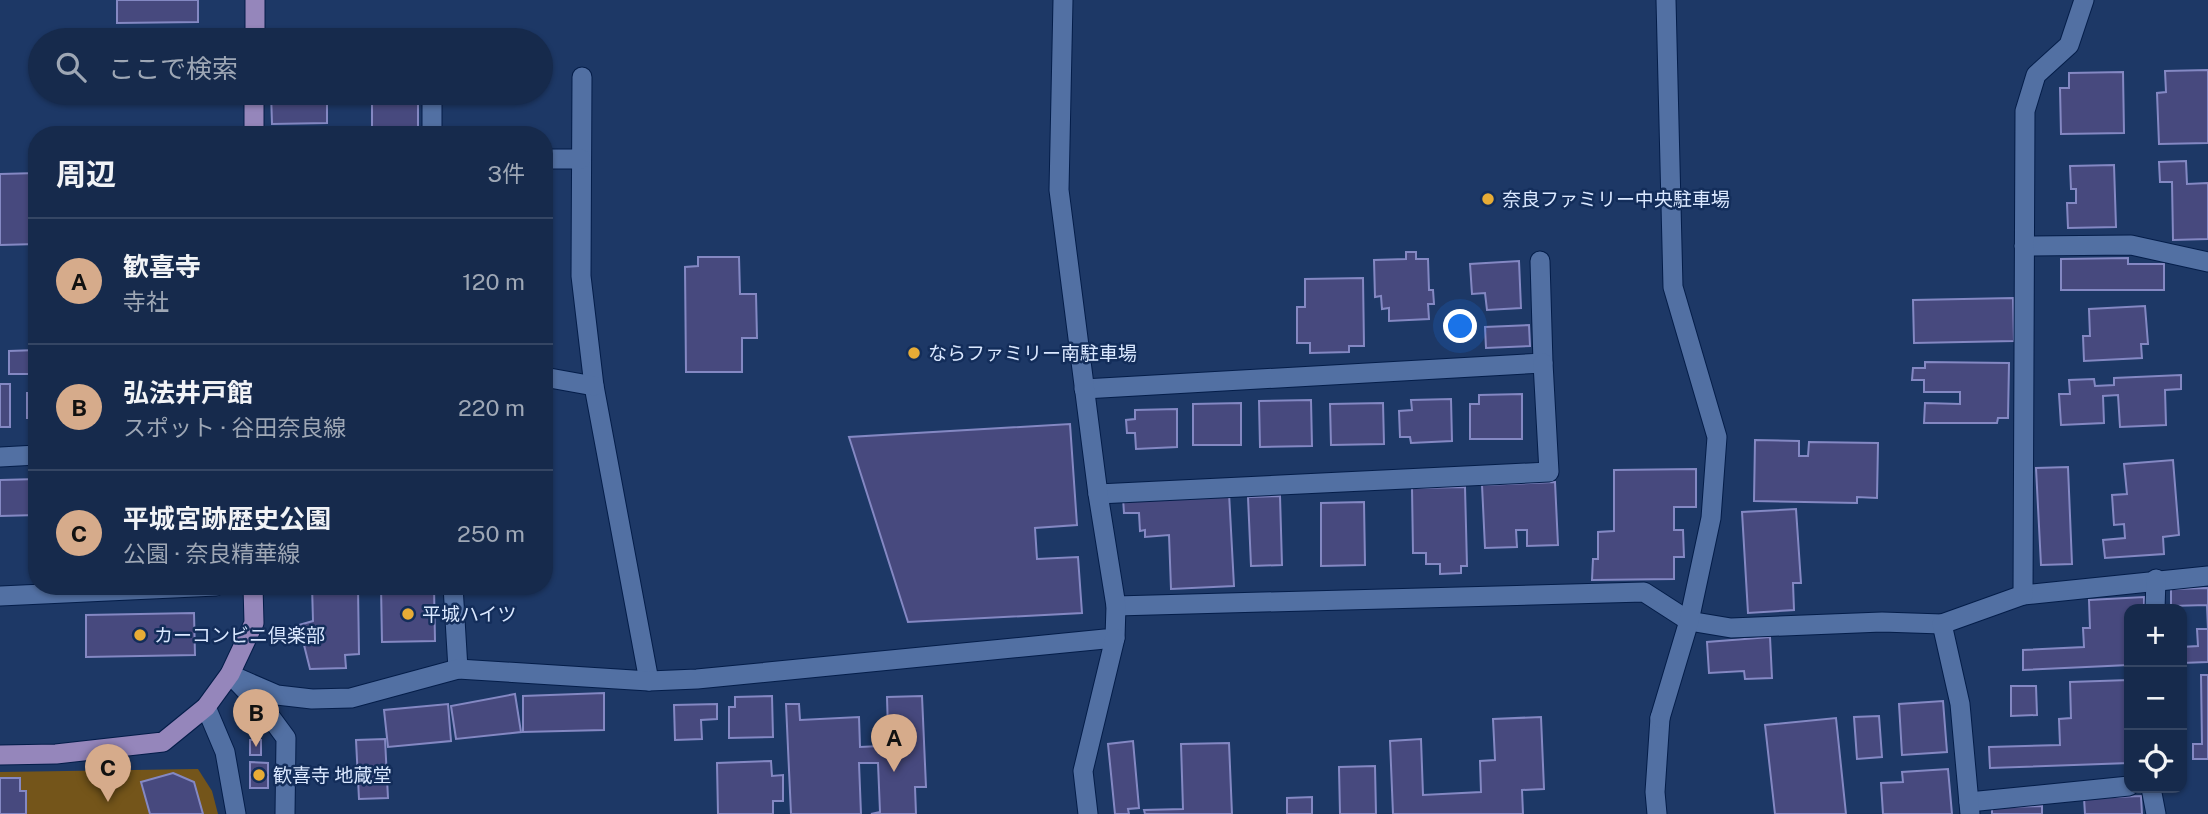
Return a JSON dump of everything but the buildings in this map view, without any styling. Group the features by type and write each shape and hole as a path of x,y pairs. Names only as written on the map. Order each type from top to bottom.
{"main road":[{"path":"255,0 255,28"},
{"path":"254,105 254,126"},
{"path":"0,755 56,754 163,742 206,707 230,674 254,623 253,595"}],"street":[{"path":"1063,0 1059,190 1098,494 1116,606 1115,638 1083,771 1088,814"},
{"path":"1657,814 1655,792 1660,718 1689,621 1711,518 1717,437 1673,287 1666,0"},
{"path":"2023,595 2025,111 2036,75 2069,45 2084,0"},
{"path":"582,77 581,276 594,386 649,681"},
{"path":"432,105 432,126"},
{"path":"553,159 581,159"},
{"path":"2024,246 2131,245 2208,262"},
{"path":"1098,494 1549,472 1540,261"},
{"path":"1084,389 1543,363"},
{"path":"553,379 594,386"},
{"path":"0,457 28,455"},
{"path":"1116,606 1644,592 1689,621 1731,628 1882,622 1942,624 2023,595 2156,579 2208,576"},
{"path":"2155,604 2156,579"},
{"path":"0,596 28,595"},
{"path":"454,595 458,669"},
{"path":"1942,624 1959,704 1969,808 2124,787"},
{"path":"230,674 277,695 312,699 351,698 458,669 649,681 698,679 1115,638"},
{"path":"230,674 270,715 286,738 285,814"},
{"path":"206,707 225,752 236,814"},
{"path":"2152,793 2156,814"}],"shaded area":[{"path":"198,769 212,791 218,814 0,814 0,772"}],"place":[{"name":"奈良ファミリー中央駐車場","path":"1488,199"},
{"name":"ならファミリー南駐車場","path":"914,353"},
{"name":"平城ハイツ","path":"408,614"},
{"name":"カーコンビニ倶楽部","path":"140,635"},
{"name":"弘法井戸館","path":"256,747"},
{"name":"歓喜寺","path":"894,772"},
{"name":"歓喜寺 地蔵堂","path":"259,775"},
{"name":"平城宮跡歴史公園","path":"108,802"}]}
